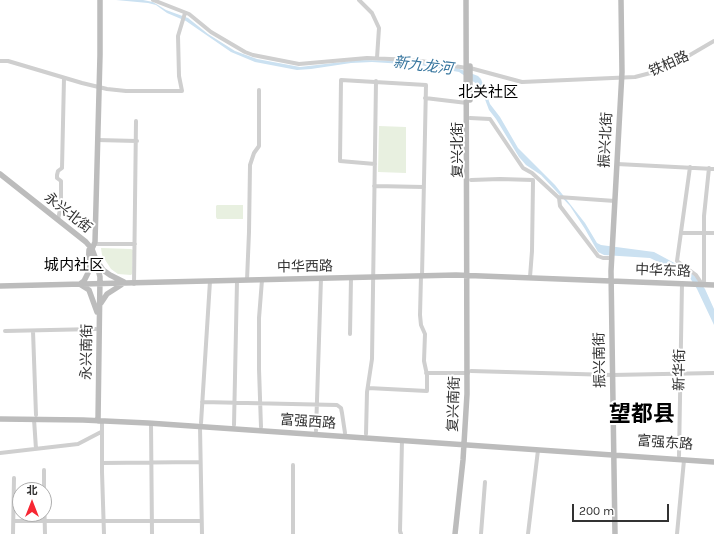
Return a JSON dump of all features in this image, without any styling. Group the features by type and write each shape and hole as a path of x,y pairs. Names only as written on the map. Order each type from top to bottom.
{"main road":[{"path":"77,284 84,281 88,273 90,250 95,244 100,0"},
{"name":"复兴北街","path":"466,0 468,69"},
{"name":"复兴北街","path":"469,275 467,103 470,0"},
{"name":"振兴北街","path":"611,281 611,257 622,79 621,0"},
{"name":"复兴北街","path":"468,80 470,118 469,275"},
{"name":"永兴北街","path":"0,174 86,242 95,257 100,275 99,284"},
{"name":"永兴北街","path":"0,178 90,250 99,284"},
{"path":"95,257 103,270 125,284 108,294 98,309"},
{"name":"中华西路","path":"0,286 469,275 611,281"},
{"name":"复兴南街","path":"459,534 466,443 469,372 469,275"},
{"name":"中华东路","path":"611,281 714,285"},
{"name":"振兴南街","path":"611,281 616,534"},
{"path":"77,284 89,290 98,309"},
{"name":"永兴南街","path":"98,419 99,284"},
{"name":"永兴南街","path":"98,309 96,329 98,419"},
{"name":"富强西路","path":"0,415 200,425 402,440 614,453"},
{"name":"富强西路","path":"0,419 35,417"},
{"name":"富强西路","path":"98,419 151,423 234,425 366,434 538,450 614,453"},
{"name":"复兴南街","path":"455,534 466,443"},
{"name":"富强东路","path":"614,453 714,462"},
{"name":"富强东路","path":"682,458 714,458"}],"street":[{"name":"铁柏路","path":"154,0 189,14 211,32 245,52 253,55 303,64 360,58 420,60 468,69 522,82 622,79 635,77 666,69 714,41"},
{"path":"359,0 372,13 380,28 377,58"},
{"path":"0,61 8,61 99,87 126,91 182,91 179,76 178,36 185,13"},
{"path":"58,220 61,204 61,181 57,175 58,171 62,168 64,78"},
{"path":"368,388 427,391 424,361 425,334 421,321 426,84 341,80 340,161 375,164"},
{"path":"366,434 368,388 372,359 376,81"},
{"path":"247,280 250,165 254,153 259,146 259,90"},
{"path":"425,98 467,103"},
{"path":"470,118 490,119 523,168 532,173 559,197 615,201"},
{"path":"134,284 137,141 136,121"},
{"path":"98,140 137,141"},
{"path":"617,164 714,169"},
{"path":"690,167 677,262 696,275 703,284"},
{"path":"703,284 704,216 709,168"},
{"path":"470,180 533,180 530,277"},
{"path":"374,186 424,187"},
{"path":"559,197 560,206 598,256 602,258 611,257"},
{"path":"681,233 714,233"},
{"path":"95,244 135,244"},
{"path":"316,431 321,278"},
{"path":"350,334 351,278"},
{"path":"261,427 259,318 262,280"},
{"path":"202,534 200,425 210,281"},
{"path":"234,425 237,281"},
{"name":"新华街","path":"677,534 682,458 680,374 682,283"},
{"path":"5,331 96,329"},
{"path":"33,331 36,450"},
{"path":"426,373 469,372 612,375 714,373"},
{"path":"202,402 338,405 341,408 344,419 345,433"},
{"path":"98,419 102,432 104,534"},
{"path":"151,423 152,534"},
{"path":"0,453 78,444 102,432"},
{"path":"401,534 402,440"},
{"path":"528,534 538,450"},
{"path":"102,463 200,462"},
{"path":"293,465 293,534"},
{"path":"44,470 44,482"},
{"path":"481,534 485,482"},
{"path":"52,521 201,521"},
{"path":"13,534 14,522"},
{"path":"44,522 44,534"}],"green space":[{"path":"379,126 406,127 406,173 378,172"},
{"path":"217,205 243,205 243,219 217,219"},
{"path":"101,248 133,250 132,274 118,274 111,269 102,255"}],"water":[{"path":"116,0 143,0 153,2 166,10 188,18 208,34 235,51 257,59 300,67 359,60 409,61 457,68 478,76 481,79 490,104 500,117 518,148 555,185 585,223 597,243 601,245 654,252 680,266 696,277 705,289 714,309 714,325 697,289 690,278 650,258 604,255 598,252 570,206 541,175 526,165 519,157 489,110 480,86 459,72 420,65 372,62 351,63 297,70 255,62 231,52 186,21 167,13 156,5"}],"district":[{"name":"北关社区","path":"488,93"},
{"name":"城内社区","path":"74,266"},
{"name":"望都县","path":"642,415"}],"water label":[{"name":"新九龙河","path":"423,66"}]}
